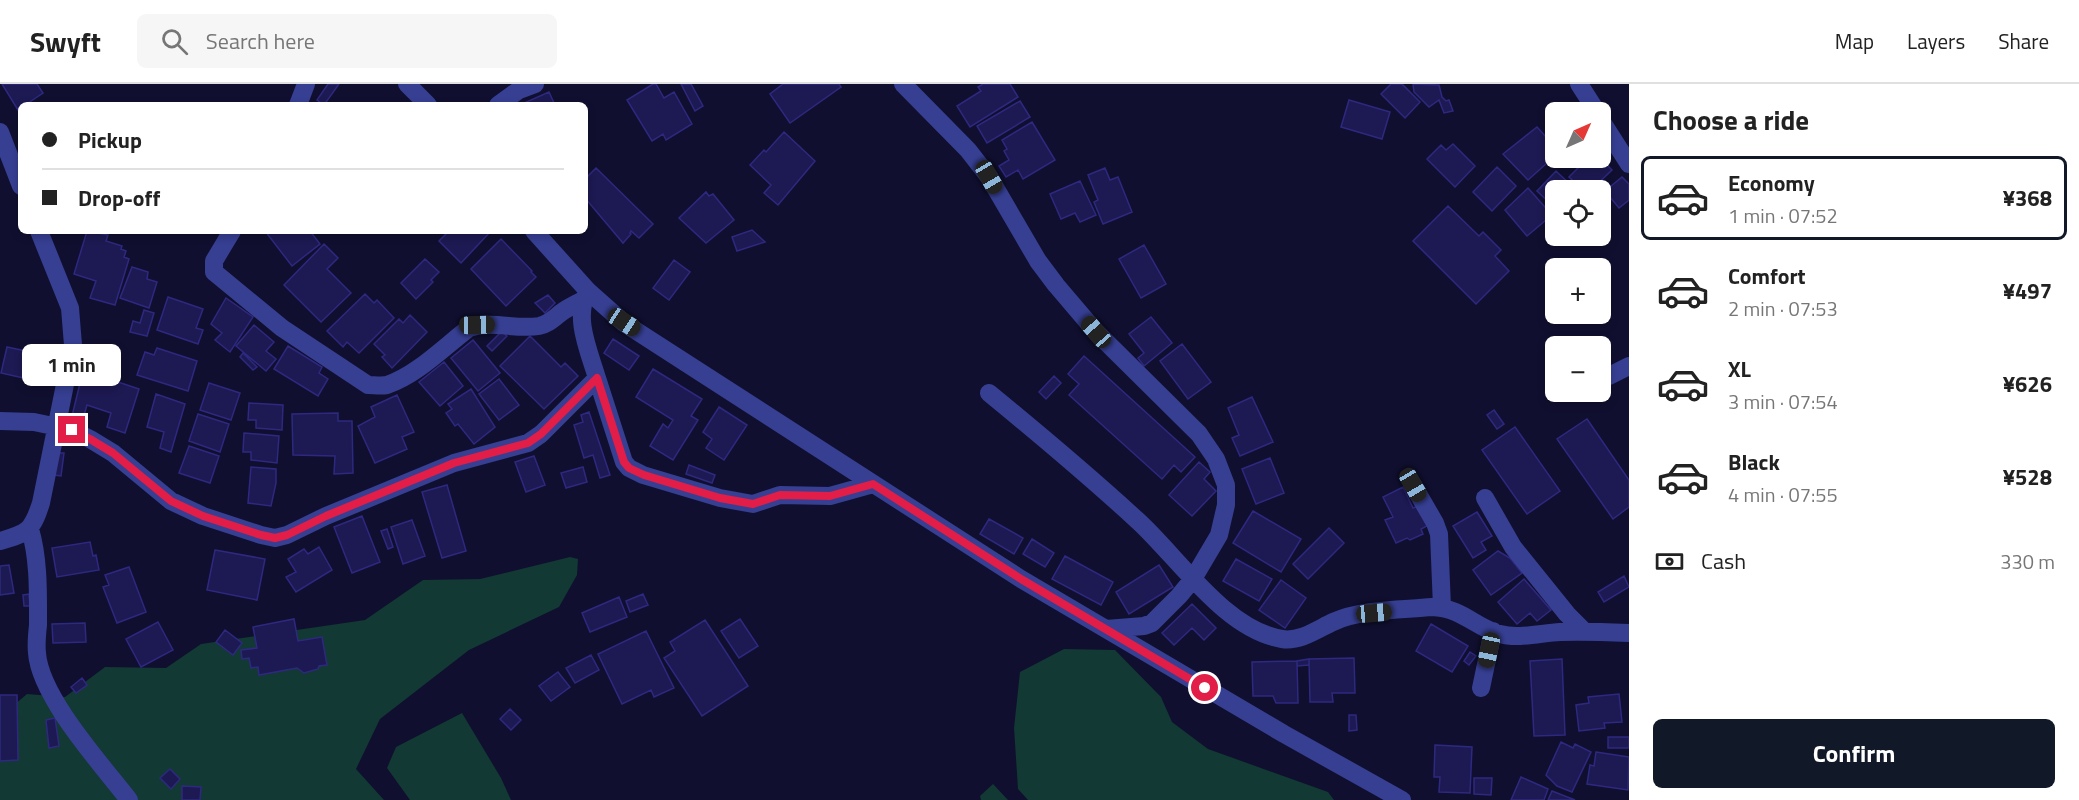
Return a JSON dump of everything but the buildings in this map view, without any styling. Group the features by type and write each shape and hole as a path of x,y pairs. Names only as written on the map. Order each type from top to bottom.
{"street":[{"path":"299,102 306,84"},
{"path":"407,84 424,101 433,84"},
{"path":"502,102 519,90 535,84"},
{"path":"903,84 968,150 989,177 1038,261 1056,285 1096,332 1199,434 1216,459 1226,485 1226,505 1219,535 1193,579 1179,596 1152,623 1144,626 1106,629"},
{"path":"1580,84 1591,102"},
{"path":"1611,136 1629,164"},
{"path":"2,141 18,179"},
{"path":"40,234 70,308 73,345 41,503 30,529 38,584 37,653 40,671 69,722 129,800"},
{"path":"230,234 214,261 214,272 282,328 368,385 384,386 404,376 469,328 477,325 505,324 536,327 548,324 586,296"},
{"path":"536,234 586,296 624,322 1021,579 1284,734 1402,800"},
{"path":"586,296 582,323 624,462 629,468 644,475 720,498 753,504 780,495 830,496 873,484"},
{"path":"1611,375 1629,366"},
{"path":"0,421 56,426 90,439 113,453 171,501 203,516 275,538 287,535 326,516 454,463 528,443 541,434 597,378"},
{"path":"989,393 1097,483 1153,534 1193,579 1239,621 1269,635 1283,639 1305,636 1336,621 1355,616 1442,607 1493,632 1515,635 1629,633"},
{"path":"1413,485 1439,534 1442,607"},
{"path":"1485,498 1514,547 1567,614 1585,632"},
{"path":"0,541 30,529"},
{"path":"1481,688 1493,632"}],"green space":[{"path":"570,557 578,559 577,575 559,607 469,650 380,719 356,769 384,800 0,800 0,717 27,694 65,697 105,667 166,668 201,644 365,620 423,580 480,579"},
{"path":"1064,649 1115,650 1161,697 1172,722 1208,749 1328,792 1334,800 1028,800 1018,789 1014,728 1020,672"},
{"path":"462,713 501,778 511,800 410,800 387,768 396,747"},
{"path":"993,784 1008,800 981,800 980,796"}],"route":[{"path":"72,430 113,453 171,501 203,516 275,538 287,535 326,516 454,463 528,443 541,434 597,378 624,462 629,468 644,475 720,498 753,504 780,495 830,496 873,484 1021,579 1205,688"}]}
